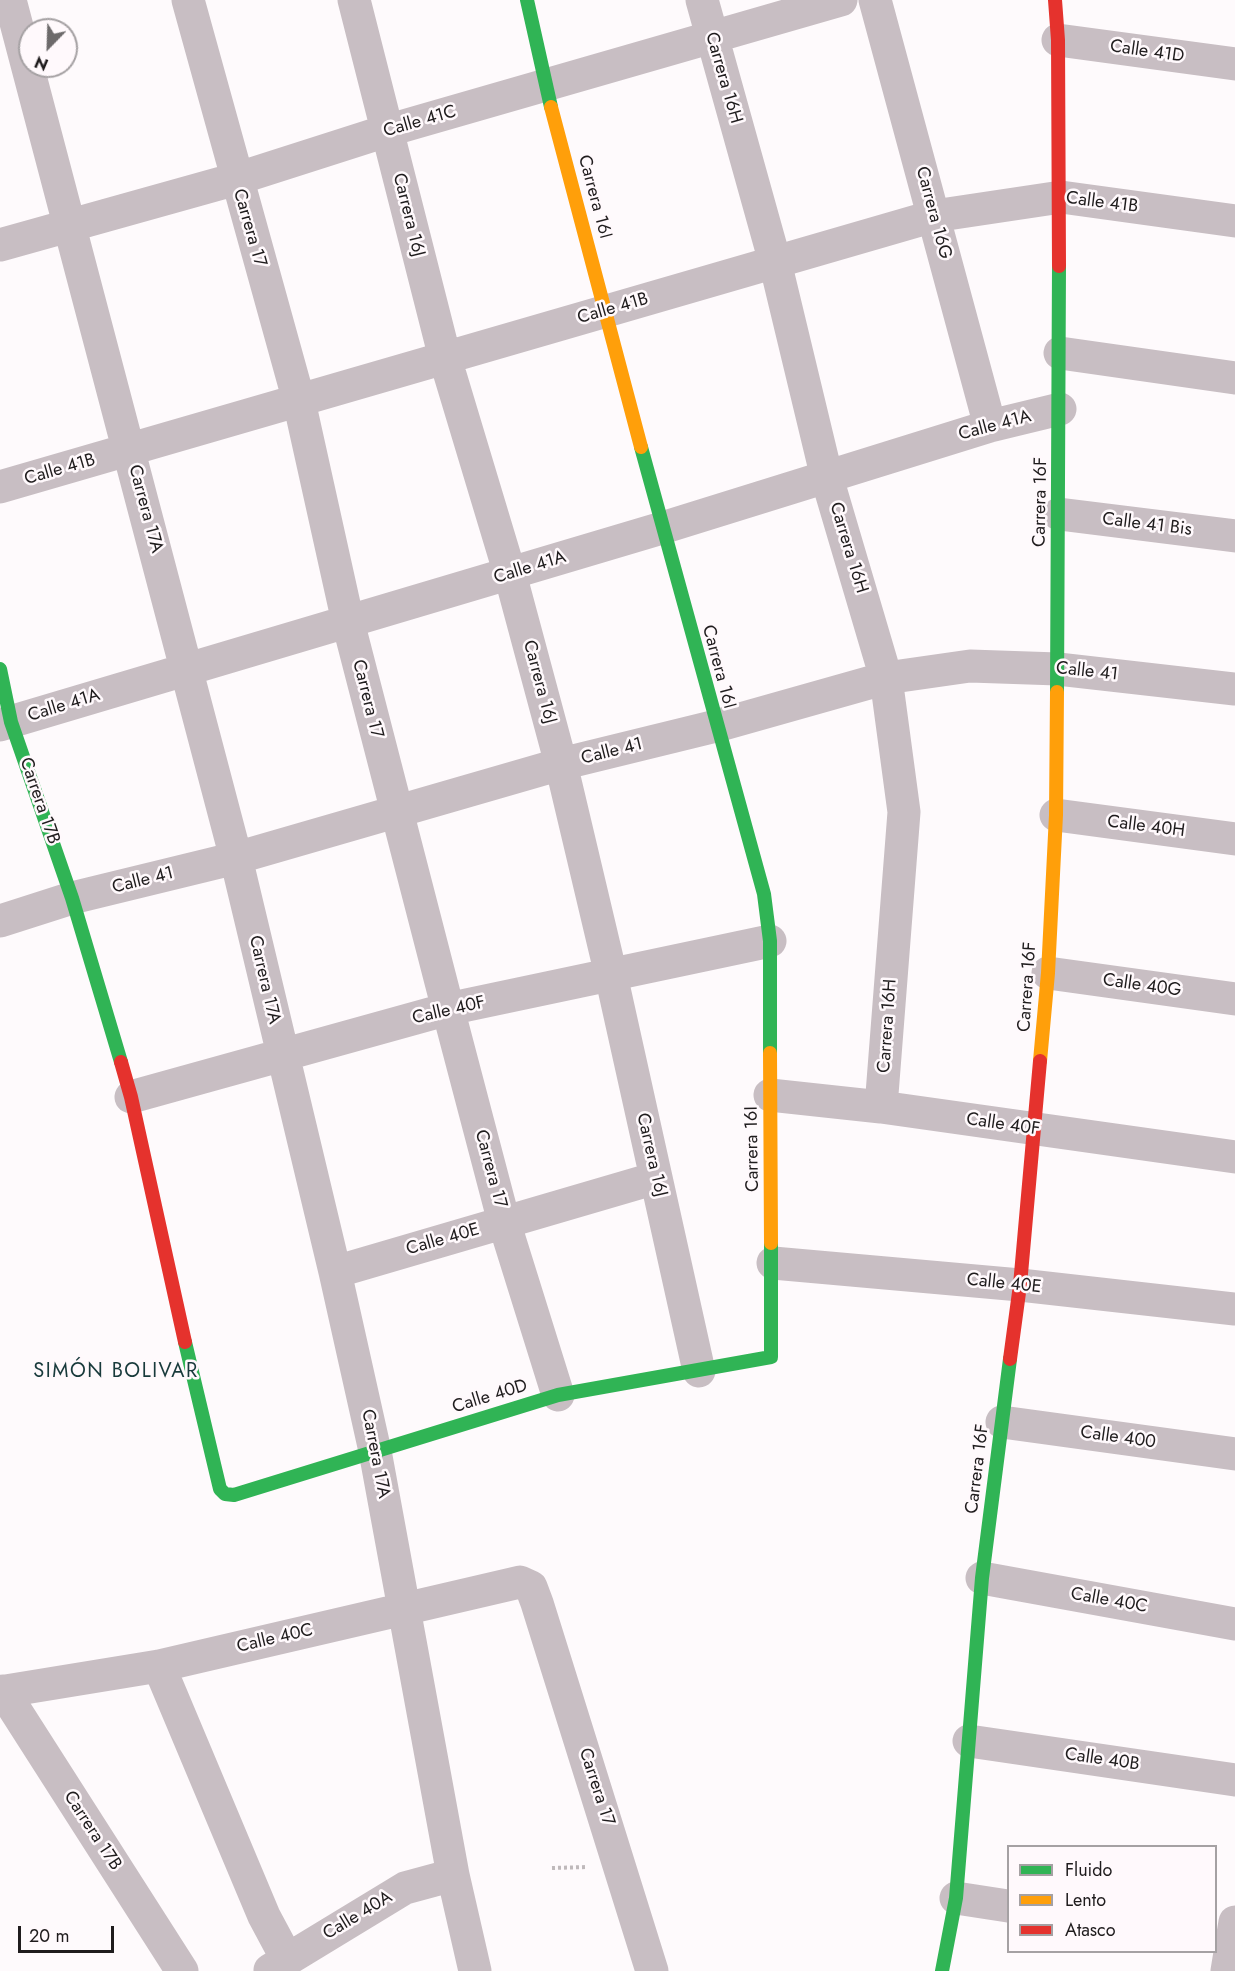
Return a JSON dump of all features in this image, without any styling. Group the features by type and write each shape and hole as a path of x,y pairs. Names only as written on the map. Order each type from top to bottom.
{"street":[{"name":"Carrera 17A","path":"10,0 237,858 281,1054 335,1272 375,1451 453,1875 475,1971"},
{"name":"Carrera 17","path":"188,0 299,401 348,622 396,814 504,1222 558,1395"},
{"name":"Carrera 16J","path":"354,0 445,358 510,574 561,765 611,975 699,1371"},
{"name":"Carrera 16I","path":"526,0 546,87 662,528 764,894 770,940 771,1357"},
{"name":"Carrera 16H","path":"702,0 775,262 827,478 886,678 904,812 881,1107"},
{"name":"Calle 41C","path":"0,245 236,179 386,131 546,87 711,36 841,0"},
{"name":"Carrera 16G","path":"875,0 990,426"},
{"name":"Carrera 16F","path":"942,1971 956,1898 982,1578 1020,1285 1048,972 1056,815 1060,409 1061,197 1055,0"},
{"name":"Calle 41D","path":"1058,40 1235,64"},
{"name":"Calle 41B","path":"0,488 934,216 1061,197 1235,221"},
{"path":"1060,353 1235,378"},
{"name":"Calle 41A","path":"6,724 662,528 990,426 1060,409"},
{"name":"Calle 41 Bis","path":"1059,514 1235,536"},
{"name":"Calle 41","path":"0,921 72,898 237,858 561,765 716,726 886,678 970,666 1058,669 1235,689"},
{"name":"Carrera 17B","path":"0,669 6,724 72,898 131,1096 192,1373 220,1489 225,1494"},
{"name":"Calle 40H","path":"1056,815 1235,838"},
{"name":"Calle 40F","path":"131,1096 448,1009 770,940"},
{"name":"Calle 40G","path":"1048,972 1235,999"},
{"name":"Calle 40F","path":"770,1095 881,1107 1235,1157"},
{"name":"Calle 40E","path":"335,1272 656,1178"},
{"name":"Calle 40E","path":"772,1263 1020,1285 1235,1310"},
{"name":"Calle 40D","path":"225,1494 234,1495 558,1395 771,1357"},
{"name":"Calle 400","path":"1002,1422 1235,1454"},
{"name":"Calle 40C","path":"982,1578 1235,1624"},
{"name":"Calle 40C","path":"1,1692 159,1666 520,1582 531,1587 537,1604"},
{"name":"Carrera 17","path":"537,1604 652,1971"},
{"path":"159,1666 264,1916 278,1965"},
{"name":"Carrera 17B","path":"1,1692 182,1971"},
{"name":"Calle 40B","path":"969,1741 1235,1780"},
{"name":"Calle 40A","path":"278,1965 405,1888 453,1875"},
{"path":"956,1898 1007,1906"}],"traffic: fast":[{"path":"527,0 551,107"},
{"path":"1057,692 1059,266"},
{"path":"641,447 764,894 770,941 770,1053"},
{"path":"0,669 11,722 72,898 121,1062"},
{"path":"185,1342 220,1489 225,1494 234,1495 558,1395 771,1357 771,1243"},
{"path":"942,1971 956,1898 982,1578 1010,1359"}],"traffic: slow":[{"path":"551,107 641,447"},
{"path":"1040,1061 1048,973 1056,815 1057,692"},
{"path":"770,1053 771,1243"}],"traffic: jam":[{"path":"1055,0 1058,40 1059,266"},
{"path":"1010,1359 1020,1285 1040,1061"},
{"path":"121,1062 131,1097 185,1342"}],"district":[{"name":"SIMÓN BOLIVAR","path":"116,1372"}]}
